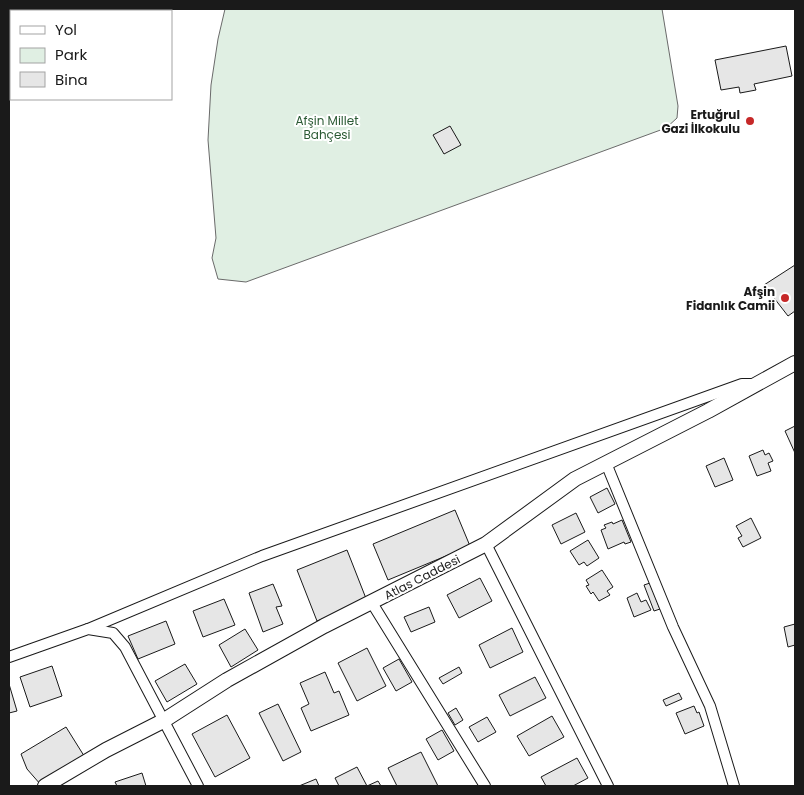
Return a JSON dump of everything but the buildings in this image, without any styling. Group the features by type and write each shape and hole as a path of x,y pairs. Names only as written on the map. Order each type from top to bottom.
{"street":[{"name":"Atlas Caddesi","path":"45,786 106,750 163,721 227,680 324,626 486,544 576,479 708,411 795,363"},
{"path":"9,657 88,630 262,556 742,384 755,384"},
{"path":"606,463 673,627 710,706 734,786"},
{"path":"486,544 608,786"},
{"path":"372,603 485,786"},
{"path":"88,630 113,633 125,647 198,786"}],"green space":[{"name":"Afşin Millet Bahçesi","path":"225,9 662,9 678,106 677,118 666,128 246,282 218,279 212,258 216,238 208,140 211,85"}],"place":[{"name":"Ertuğrul Gazi İlkokulu","path":"750,121"},
{"name":"Afşin Fidanlık Camii","path":"785,298"}]}
